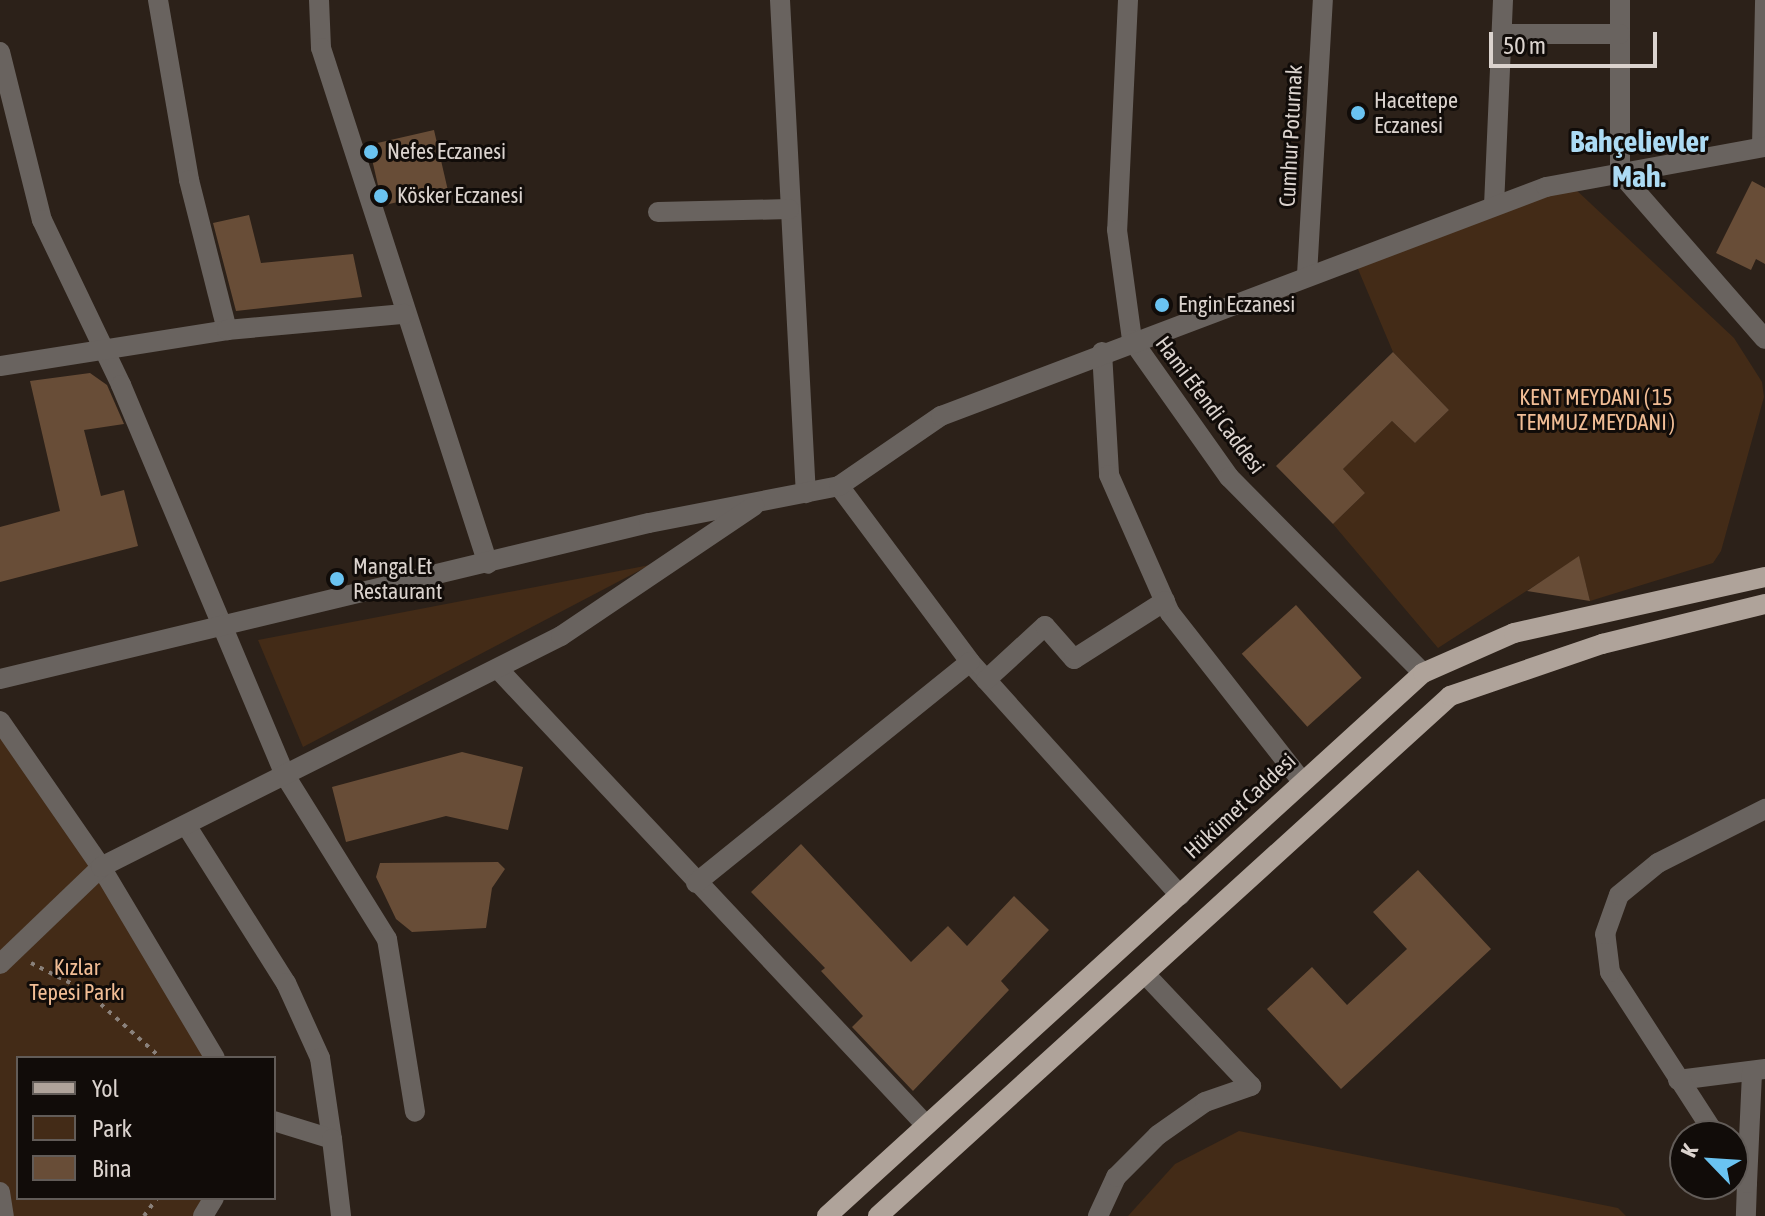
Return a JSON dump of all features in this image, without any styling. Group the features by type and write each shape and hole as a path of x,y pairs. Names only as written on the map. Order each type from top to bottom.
{"main road":[{"name":"Hükümet Caddesi","path":"827,1216 924,1123 1423,673 1514,633 1765,577"},
{"path":"878,1216 1450,696 1602,644 1764,607"}],"street":[{"path":"158,0 189,180 227,330"},
{"path":"319,0 321,48 404,314 488,564"},
{"path":"780,0 806,493"},
{"name":"Hami Efendi Caddesi","path":"1128,0 1117,230 1132,340 1229,477 1423,673"},
{"name":"Cumhur Poturnak","path":"1307,275 1323,0"},
{"path":"1494,206 1503,0"},
{"path":"1620,0 1620,173 1765,339"},
{"path":"0,679 224,629 488,564 839,486 941,416 1132,340 1494,206 1546,187 1764,147 1765,0"},
{"path":"1502,34 1620,34"},
{"path":"0,52 42,220 104,350 286,777 387,939 415,1112"},
{"path":"658,212 789,209"},
{"path":"0,366 227,330 404,314"},
{"path":"1102,352 1109,475 1165,601 1301,780"},
{"path":"839,486 970,662 1180,895"},
{"path":"6,958 101,867 286,777 561,636 761,502"},
{"path":"986,680 1045,626 1074,659 1165,601"},
{"path":"696,883 970,662"},
{"path":"498,669 924,1123"},
{"path":"0,721 101,867 214,1056"},
{"path":"1705,1120 1610,972 1605,934 1619,895 1658,863 1765,809"},
{"path":"186,825 286,983 320,1058 341,1216"},
{"path":"1098,1216 1116,1177 1158,1135 1205,1102 1251,1086 1146,975"},
{"path":"1678,1080 1759,1070 1749,1164"},
{"path":"276,1122 332,1139"}],"path":[{"path":"6,958 86,991 159,1056"}],"green space":[{"name":"KENT MEYDANI ( 15 TEMMUZ MEYDANI )","path":"1573,187 1734,338 1762,382 1764,397 1721,551 1713,563 1590,601 1579,557 1438,648 1333,524 1365,493 1343,469 1392,421 1415,443 1449,410 1393,352 1355,262"},
{"path":"650,565 303,747 258,640"},
{"name":"Kızlar Tepesi Parkı","path":"0,721 214,1056 16,1056 16,1200 213,1200 203,1216 0,1216"},
{"path":"1239,1131 1618,1208 1626,1216 1128,1216 1175,1164"}],"building":[{"path":"434,130 448,190 383,205 369,145"},
{"path":"1752,181 1765,188 1765,264 1756,259 1751,270 1716,253"},
{"path":"249,215 261,263 353,254 362,297 236,311 213,223"},
{"path":"1393,352 1449,410 1415,443 1392,421 1343,469 1365,493 1333,524 1276,466"},
{"path":"90,373 107,385 124,424 84,430 101,496 124,490 138,546 0,582 0,527 60,511 30,381"},
{"path":"1579,556 1590,601 1527,591"},
{"path":"1296,605 1362,678 1307,727 1242,654"},
{"path":"462,752 523,767 508,830 446,816 346,842 332,787"},
{"path":"801,844 911,962 948,926 967,946 1014,896 1049,930 1001,981 1009,990 913,1091 852,1027 863,1016 821,971 825,968 751,892"},
{"path":"498,862 505,869 492,888 486,928 412,932 396,919 376,877 380,863"},
{"path":"1418,870 1491,949 1341,1089 1267,1009 1312,967 1347,1005 1407,949 1373,912"}],"place":[{"name":"Hacettepe Eczanesi","path":"1358,113"},
{"name":"Nefes Eczanesi","path":"371,152"},
{"name":"Kösker Eczanesi","path":"381,196"},
{"name":"Engin Eczanesi","path":"1162,305"},
{"name":"Mangal Et Restaurant","path":"337,579"}],"district":[{"name":"Bahçelievler Mah.","path":"1639,158"}]}
